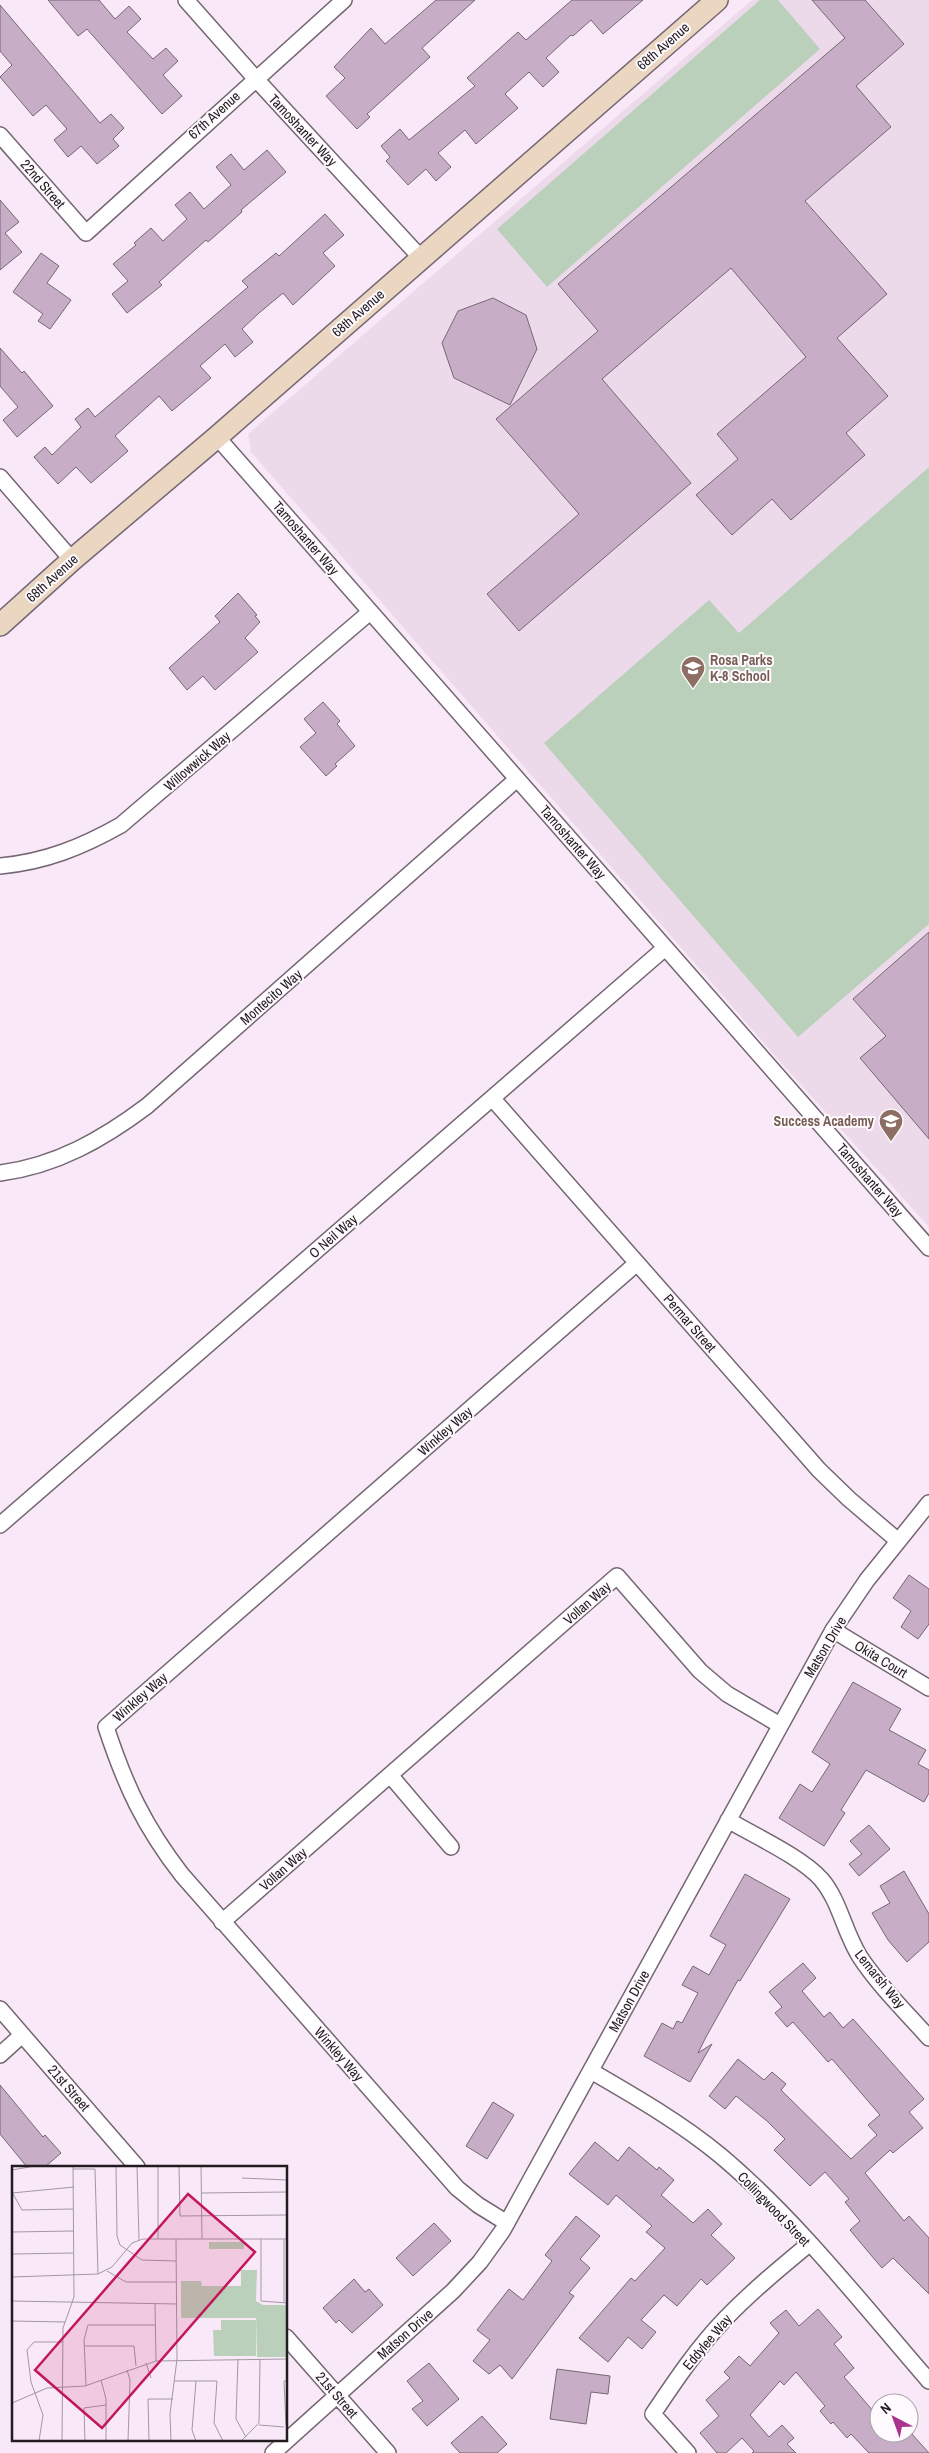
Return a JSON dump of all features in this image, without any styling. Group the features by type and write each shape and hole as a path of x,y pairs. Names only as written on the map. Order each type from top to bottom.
{"street":[{"name":"Tamoshanter Way","path":"186,0 255,78 421,258"},
{"name":"67th Avenue","path":"86,232 255,78 344,0"},
{"name":"68th Avenue","path":"0,625 72,560 217,437 717,0"},
{"name":"22nd Street","path":"0,135 86,232"},
{"name":"Tamoshanter Way","path":"217,437 929,1248"},
{"path":"0,477 72,560"},
{"name":"Willowwick Way","path":"0,866 24,864 58,856 90,842 121,825 146,806 370,612"},
{"name":"Montecito Way","path":"0,1173 17,1171 55,1160 83,1148 117,1129 147,1106 518,779"},
{"name":"O Neil Way","path":"0,1525 665,948"},
{"name":"Permar Street","path":"492,1098 820,1470 849,1499 897,1540"},
{"name":"Winkley Way","path":"507,2223 478,2205 457,2188 182,1875 158,1844 139,1811 120,1770 106,1726 637,1263"},
{"name":"Matson Drive","path":"288,2439 453,2291 480,2262 507,2223 833,1630 866,1580 929,1503"},
{"name":"Vollan Way","path":"222,1922 617,1576 700,1671 727,1694 780,1725"},
{"name":"Okita Court","path":"833,1630 929,1688"},
{"path":"390,1776 451,1847"},
{"name":"Lemarsh Way","path":"728,1820 808,1868 821,1880 834,1898 848,1937 860,1958 929,2038"},
{"name":"21st Street","path":"0,2009 136,2166"},
{"path":"0,2055 22,2035"},
{"name":"Collingwood Street","path":"591,2071 646,2102 714,2151 764,2196 929,2380"},
{"name":"Eddylee Way","path":"688,2453 653,2414 693,2357 724,2320 758,2286 809,2244"},
{"name":"21st Street","path":"288,2339 388,2453"},
{"name":"Matson Drive","path":"273,2453 287,2440"}],"shaded area":[{"name":"Rosa Parks K-8 School","path":"752,0 929,0 929,1227 776,1057 251,452 248,434"}],"green space":[{"path":"760,0 778,0 820,49 547,287 497,229"},
{"path":"929,467 929,924 798,1037 544,743 709,600 739,633"}],"building":[{"path":"48,0 99,0 115,19 129,6 141,19 127,32 153,59 166,48 178,61 163,75 182,96 162,114 87,29 78,36"},
{"path":"436,0 475,0 422,48 430,57 367,114 370,117 357,129 326,96 345,78 334,67 371,28 385,44"},
{"path":"572,0 643,0 603,34 591,20 573,36 571,35 546,58 559,72 543,87 529,72 505,94 518,108 476,144 465,130 438,153 451,167 436,181 426,169 408,185 386,161 390,157 381,146 400,129 409,140 475,86 467,78 518,32 526,40"},
{"path":"812,0 865,0 904,44 856,86 891,127 805,201 887,294 837,338 888,396 846,433 865,455 791,520 772,499 732,535 696,495 738,459 717,434 806,357 731,268 602,379 691,483 519,631 487,594 579,514 496,419 598,331 558,284 845,38"},
{"path":"0,5 100,123 111,114 124,128 113,139 119,146 97,164 81,146 68,157 54,140 67,129 46,105 33,116 0,77 12,65 0,51"},
{"path":"267,150 286,172 241,210 242,212 208,242 206,240 159,282 162,285 127,313 112,294 128,281 113,264 136,245 134,243 151,228 163,241 187,219 175,205 190,192 204,209 231,185 216,167 231,154 244,170"},
{"path":"0,200 19,222 5,233 22,252 0,270"},
{"path":"325,214 344,235 323,253 335,266 293,305 283,293 259,313 242,329 253,342 235,357 225,344 200,366 211,378 172,411 159,396 115,436 128,451 91,483 76,467 58,484 34,457 45,447 52,455 81,427 75,419 88,408 95,417 248,287 242,281 276,253 279,256"},
{"path":"41,253 59,266 47,283 71,300 50,329 38,321 43,314 13,292"},
{"path":"493,298 526,315 537,349 510,405 454,378 442,343 458,311"},
{"path":"0,348 22,373 24,371 53,406 17,437 3,420 18,407 0,386"},
{"path":"238,593 257,615 255,616 260,622 245,638 258,652 215,690 203,676 187,690 169,668 220,622 215,616"},
{"path":"323,702 340,721 337,724 355,746 335,764 337,766 326,776 300,747 316,733 304,719"},
{"path":"929,932 929,1139 860,1058 886,1036 853,999"},
{"path":"909,1575 929,1589 929,1624 918,1639 901,1627 911,1611 893,1598"},
{"path":"853,1682 901,1709 889,1730 926,1750 918,1764 929,1770 929,1793 924,1802 866,1770 841,1810 845,1813 824,1846 779,1818 800,1784 812,1792 830,1764 812,1752"},
{"path":"869,1825 890,1849 859,1876 849,1864 862,1854 850,1841"},
{"path":"904,1871 929,1914 929,1942 907,1962 888,1940 872,1913 890,1903 880,1886"},
{"path":"745,1874 790,1899 740,1981 738,1980 706,2037 698,2053 712,2044 690,2082 644,2056 662,2023 673,2029 677,2021 682,2023 698,1993 682,1985 693,1966 709,1975 726,1945 710,1936"},
{"path":"803,1963 816,1978 802,1991 824,2017 830,2012 843,2028 853,2019 924,2099 909,2112 923,2128 893,2153 890,2150 865,2173 904,2221 909,2216 929,2238 929,2294 893,2258 882,2268 870,2254 850,2230 860,2221 845,2202 849,2199 825,2172 810,2186 774,2150 785,2139 767,2121 736,2096 725,2109 709,2096 738,2059 764,2080 772,2072 786,2084 781,2090 851,2159 877,2135 868,2125 880,2115 832,2059 828,2062 793,2022 787,2027 775,2013 782,2007 769,1992"},
{"path":"0,2085 43,2137 45,2135 61,2153 46,2166 26,2166 0,2134"},
{"path":"493,2102 514,2115 487,2159 466,2146"},
{"path":"595,2142 618,2161 629,2147 657,2170 659,2167 674,2180 661,2195 693,2223 708,2209 722,2224 711,2235 735,2258 707,2285 701,2279 677,2306 664,2295 641,2320 656,2332 642,2349 628,2337 608,2362 579,2338 631,2278 635,2281 665,2248 646,2232 652,2226 616,2195 608,2205 569,2174"},
{"path":"576,2216 600,2236 580,2259 590,2268 569,2293 574,2296 512,2379 500,2365 489,2374 473,2361 490,2340 477,2330 509,2289 523,2300 552,2261 545,2255"},
{"path":"434,2223 451,2241 413,2276 396,2258"},
{"path":"354,2279 365,2292 369,2289 383,2305 352,2333 339,2320 336,2323 323,2308"},
{"path":"818,2309 842,2337 834,2344 854,2368 844,2377 869,2406 869,2443 919,2442 929,2453 869,2453 851,2434 847,2438 833,2422 831,2424 820,2411 825,2406 796,2372 784,2385 780,2381 750,2415 769,2437 782,2425 794,2438 787,2444 796,2453 752,2453 754,2451 742,2438 726,2453 717,2453 700,2433 719,2416 706,2400 730,2378 724,2372 739,2356 750,2366 779,2333 770,2323 786,2310 799,2326"},
{"path":"429,2363 459,2399 427,2426 412,2409 423,2401 407,2381"},
{"path":"557,2369 610,2376 608,2394 591,2392 586,2424 550,2419"},
{"path":"482,2416 507,2444 497,2453 460,2453 451,2443"}],"place":[{"name":"Rosa Parks K-8 School","path":"693,689"},
{"name":"Success Academy","path":"891,1142"}]}
